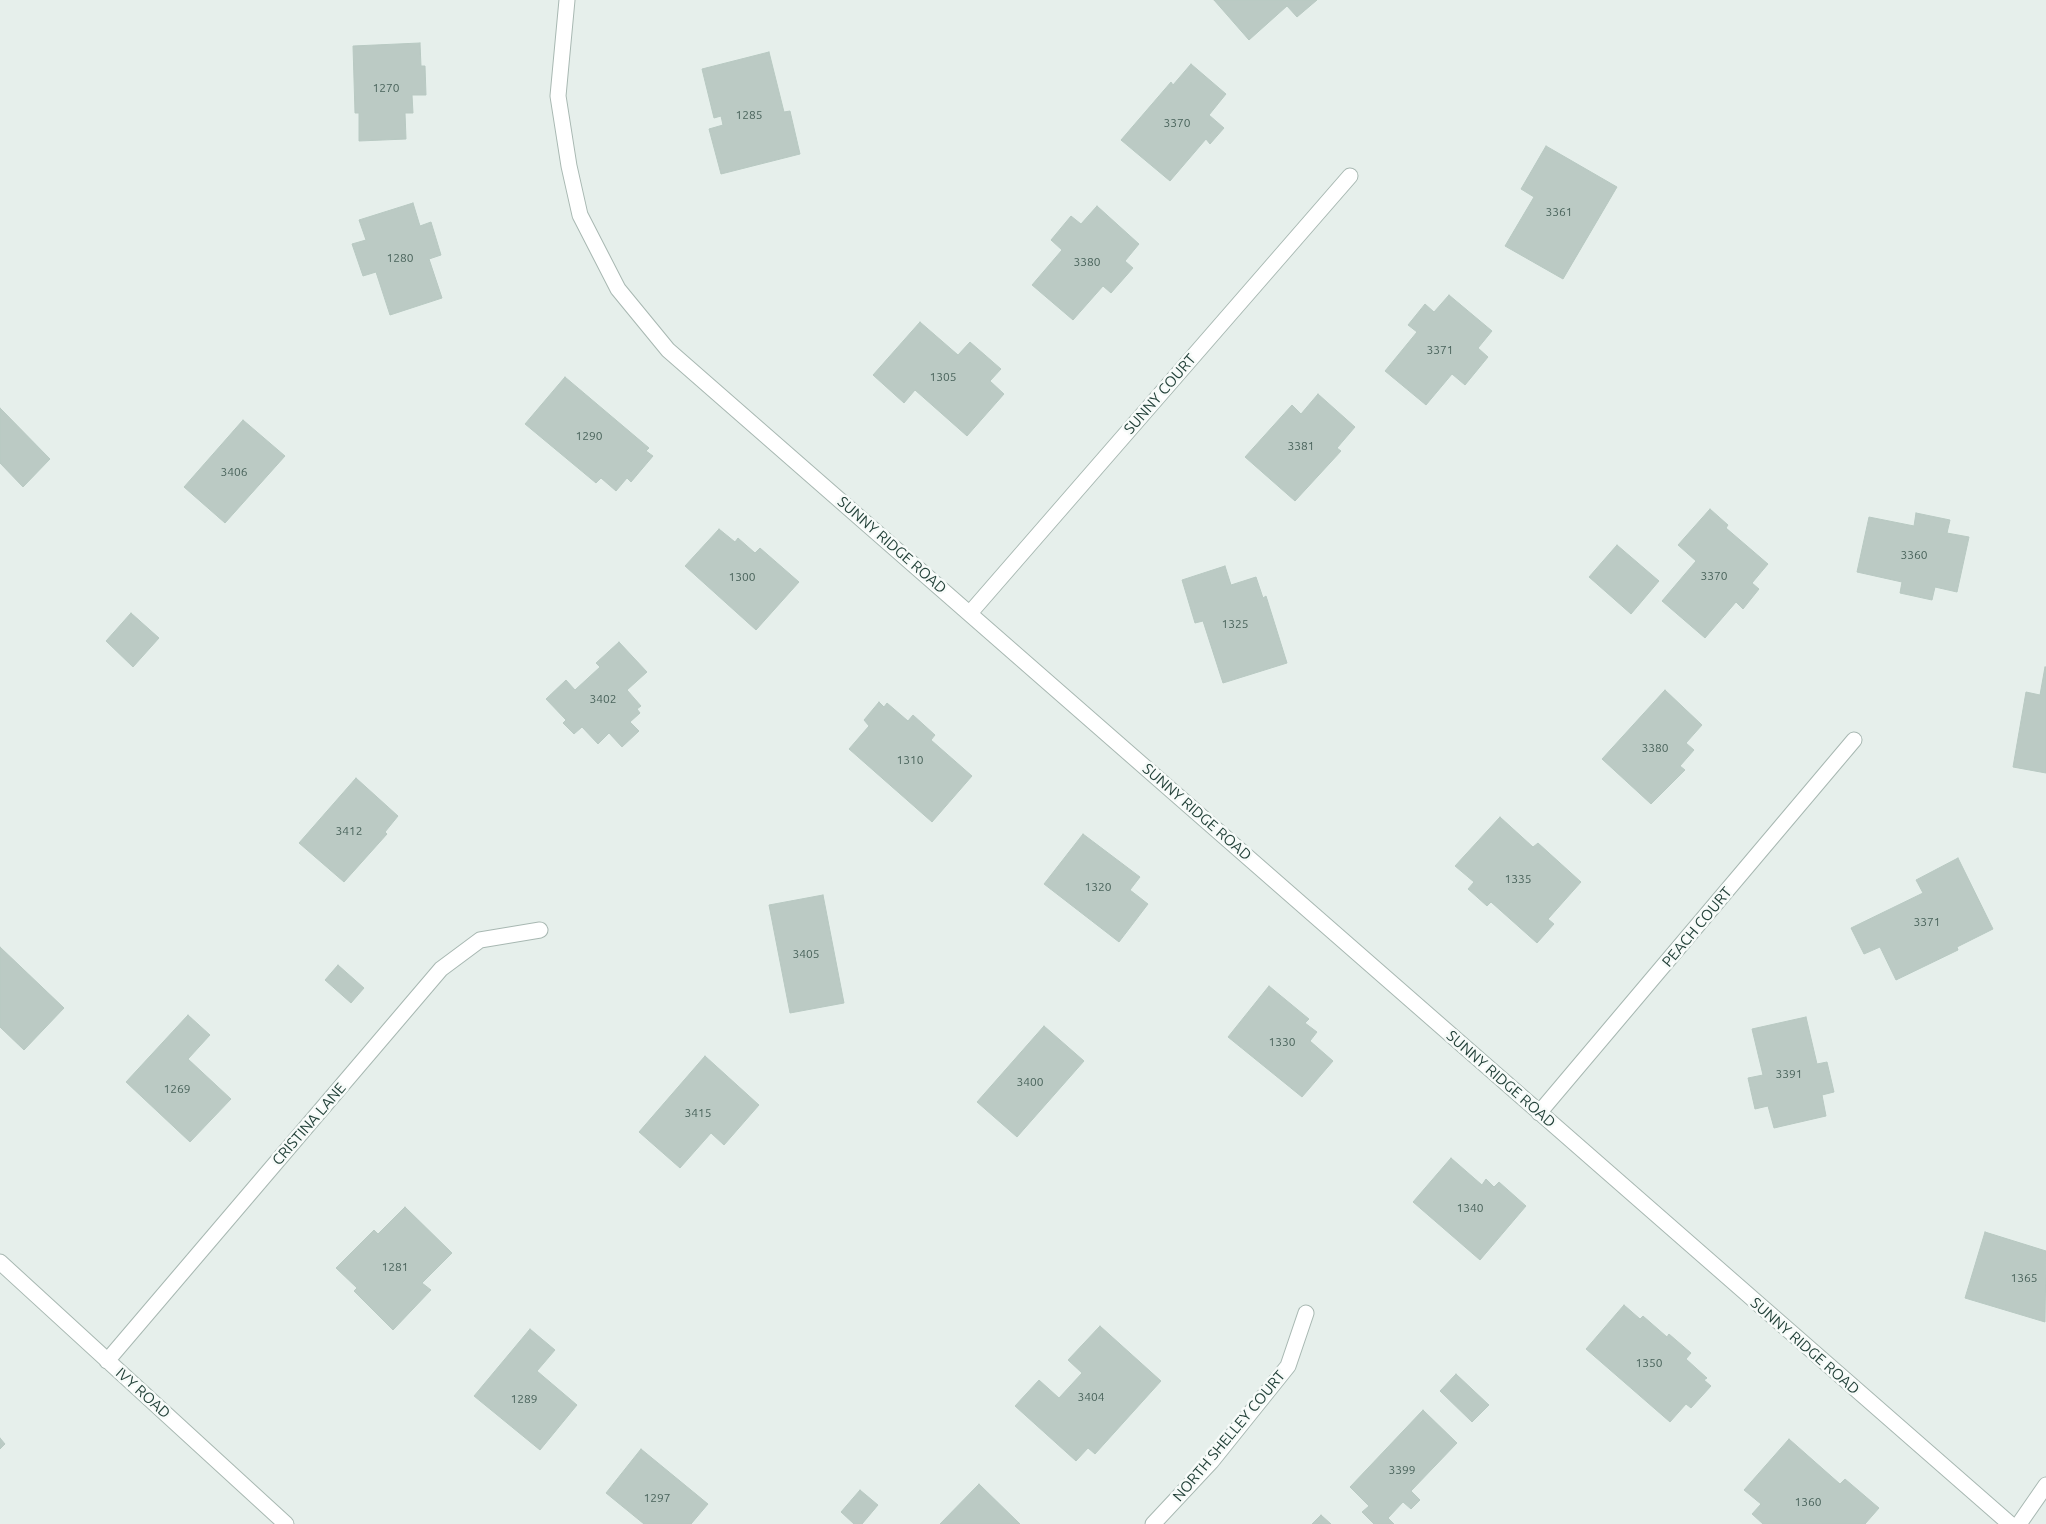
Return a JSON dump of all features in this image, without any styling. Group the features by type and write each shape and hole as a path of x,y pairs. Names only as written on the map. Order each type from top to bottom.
{"street":[{"name":"SUNNY RIDGE ROAD","path":"566,0 558,96 569,166 580,215 618,289 668,350 2010,1524"},
{"name":"SUNNY COURT","path":"970,613 1350,176"},
{"name":"PEACH COURT","path":"1539,1113 1854,740"},
{"name":"CRISTINA LANE","path":"107,1361 441,969 480,940 540,930"},
{"name":"IVY ROAD","path":"0,1262 286,1524"},
{"name":"NORTH SHELLEY COURT","path":"1153,1524 1212,1462 1288,1366 1306,1313"},
{"path":"2019,1524 2046,1485"}],"building":[{"path":"1214,0 1317,0 1297,17 1287,6 1249,40"},
{"path":"420,43 421,66 425,66 426,95 412,95 413,113 405,113 406,139 359,141 359,113 355,113 353,46"},
{"path":"769,52 784,112 790,111 800,154 721,174 709,129 723,125 721,116 714,118 702,69"},
{"path":"1191,64 1226,94 1209,115 1224,128 1210,144 1206,139 1170,181 1121,140 1171,82 1173,85"},
{"path":"1546,146 1617,187 1563,279 1505,246 1534,197 1521,189"},
{"path":"413,203 420,226 431,222 441,255 429,259 442,298 390,315 376,272 363,276 352,244 366,240 359,220"},
{"path":"1097,206 1139,244 1125,261 1133,268 1111,293 1103,286 1073,320 1032,285 1062,250 1051,240 1071,216 1081,224"},
{"path":"1449,295 1492,331 1478,348 1488,357 1465,385 1452,374 1426,405 1385,371 1417,332 1408,325 1425,304 1434,312"},
{"path":"920,322 958,355 970,342 1001,369 990,381 1004,394 967,436 915,390 904,403 873,375"},
{"path":"565,377 649,448 646,451 653,456 631,482 627,478 616,491 601,478 596,483 525,424"},
{"path":"1318,394 1355,427 1337,448 1341,451 1295,501 1245,457 1292,405 1301,414"},
{"path":"0,408 50,459 23,487 0,463"},
{"path":"243,420 285,456 225,523 184,487"},
{"path":"1710,509 1728,525 1726,528 1768,564 1752,583 1759,589 1743,609 1736,602 1705,638 1662,601 1696,561 1678,545"},
{"path":"1916,513 1950,520 1947,533 1969,537 1957,592 1935,587 1932,600 1900,593 1902,582 1857,572 1869,517 1914,526"},
{"path":"719,529 735,542 738,538 755,553 760,548 799,582 756,630 685,566"},
{"path":"1617,545 1659,581 1631,614 1589,577"},
{"path":"1225,566 1231,585 1256,577 1263,598 1266,596 1287,663 1223,683 1203,621 1195,623 1182,580"},
{"path":"131,613 159,638 133,667 106,641"},
{"path":"619,642 647,672 627,690 641,706 637,709 640,713 630,722 639,731 622,747 609,733 598,744 582,727 574,734 563,723 566,720 546,699 566,680 575,690 600,667 596,663"},
{"path":"2045,667 2046,773 2013,767 2026,692 2040,695"},
{"path":"1665,690 1702,725 1686,743 1694,750 1680,766 1685,770 1651,804 1602,759"},
{"path":"879,702 884,707 887,703 908,721 913,715 935,735 931,740 972,776 932,822 849,749 869,726 864,720"},
{"path":"356,778 398,816 385,832 387,834 344,882 299,843"},
{"path":"1500,817 1533,847 1538,843 1581,882 1548,919 1554,924 1537,943 1491,902 1487,906 1468,889 1474,882 1455,866"},
{"path":"1083,834 1140,877 1130,890 1148,904 1119,942 1044,884"},
{"path":"1958,858 1993,929 1957,947 1958,950 1896,980 1880,947 1864,954 1851,928 1923,893 1916,880"},
{"path":"823,895 844,1003 790,1013 769,905"},
{"path":"0,947 64,1008 24,1050 0,1027"},
{"path":"338,965 364,988 351,1003 325,980"},
{"path":"1269,986 1309,1019 1305,1023 1317,1032 1310,1041 1333,1061 1302,1097 1228,1037"},
{"path":"188,1015 210,1035 188,1059 231,1099 190,1142 126,1082"},
{"path":"1806,1017 1817,1064 1827,1062 1834,1092 1822,1095 1826,1116 1774,1128 1768,1106 1755,1109 1748,1078 1763,1075 1752,1029"},
{"path":"1044,1026 1084,1061 1017,1137 977,1102"},
{"path":"705,1056 759,1105 724,1145 711,1133 680,1168 639,1132"},
{"path":"1451,1158 1482,1185 1486,1179 1494,1187 1499,1182 1526,1206 1480,1260 1413,1202"},
{"path":"405,1207 452,1253 422,1283 431,1290 393,1330 354,1291 357,1288 336,1268 374,1230 378,1234"},
{"path":"1985,1232 2046,1251 2045,1322 1965,1298"},
{"path":"1624,1305 1640,1319 1643,1316 1667,1337 1669,1334 1691,1353 1686,1359 1707,1378 1704,1380 1711,1386 1691,1408 1686,1404 1670,1422 1586,1349"},
{"path":"1100,1326 1161,1381 1095,1454 1088,1448 1076,1461 1015,1406 1039,1380 1059,1398 1082,1373 1068,1360"},
{"path":"530,1329 555,1350 537,1371 577,1405 540,1450 474,1396"},
{"path":"1456,1374 1489,1405 1472,1422 1440,1391"},
{"path":"1423,1410 1457,1443 1411,1491 1420,1500 1411,1509 1403,1502 1388,1518 1394,1524 1374,1524 1362,1512 1369,1506 1350,1487"},
{"path":"0,1438 5,1444 0,1449"},
{"path":"1789,1439 1840,1484 1845,1479 1879,1508 1865,1524 1763,1524 1752,1514 1761,1504 1744,1490"},
{"path":"641,1449 708,1504 691,1524 644,1524 606,1493"},
{"path":"979,1484 1020,1524 940,1524"},
{"path":"860,1490 878,1505 862,1524 854,1524 841,1512"},
{"path":"1321,1515 1331,1524 1312,1524"}]}
